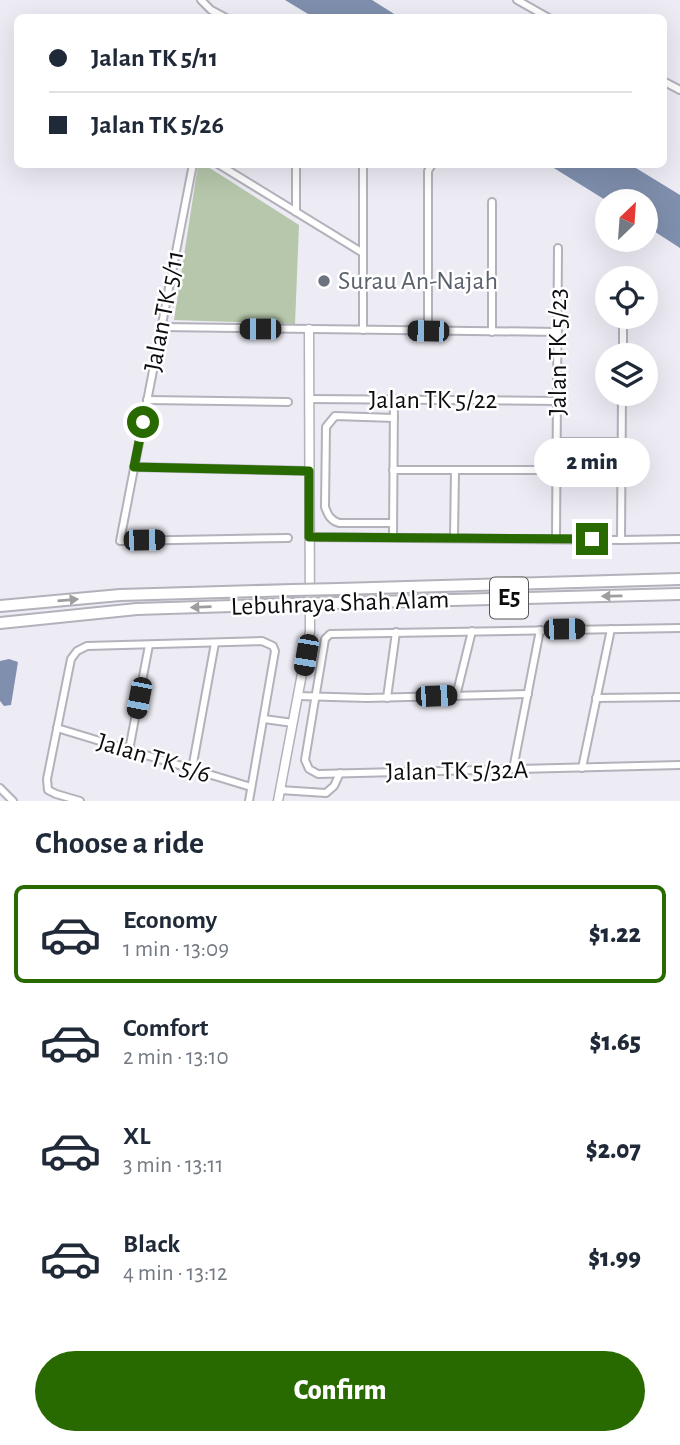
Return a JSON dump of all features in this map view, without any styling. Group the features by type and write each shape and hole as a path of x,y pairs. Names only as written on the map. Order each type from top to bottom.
{"highway":[{"name":"Lebuhraya Shah Alam","path":"0,606 120,596 680,579"},
{"name":"Lebuhraya Shah Alam","path":"0,622 137,609 680,594"}],"street":[{"path":"201,0 218,14"},
{"path":"517,0 542,14"},
{"name":"Jalan TK 5/11","path":"192,168 120,541 288,538"},
{"path":"224,168 362,253"},
{"path":"296,168 296,212"},
{"path":"362,168 363,330"},
{"path":"428,331 430,168"},
{"path":"492,202 492,332"},
{"name":"Jalan TK 5/23","path":"556,539 558,248"},
{"path":"161,327 558,332"},
{"path":"278,801 310,631 309,329"},
{"name":"Jalan TK 5/22","path":"309,399 558,401"},
{"path":"147,400 289,402"},
{"path":"393,537 394,400"},
{"path":"621,540 622,406"},
{"path":"393,523 339,523 332,521 325,507 326,427 330,421 335,416 394,418"},
{"path":"557,442 622,442"},
{"path":"134,467 309,471"},
{"path":"393,470 557,470"},
{"path":"454,538 455,470"},
{"path":"309,537 680,539"},
{"path":"316,697 325,639 330,634 680,628"},
{"path":"582,768 611,629"},
{"path":"513,769 540,630"},
{"path":"456,696 472,631"},
{"path":"387,698 396,632"},
{"path":"80,801 48,790 47,779 71,659 77,651 88,646 262,641 273,646 275,651 249,801"},
{"path":"192,769 215,643"},
{"path":"129,750 149,645"},
{"path":"298,696 387,698 527,694"},
{"name":"Jalan TK 5/32A","path":"316,697 305,760 309,769 318,774 680,765"},
{"path":"596,698 680,697"},
{"path":"264,719 293,723"},
{"name":"Jalan TK 5/6","path":"57,728 251,787"},
{"path":"281,790 326,793 334,786 340,773"},
{"path":"0,788 13,801"}],"green space":[{"path":"198,168 210,168 299,225 295,324 174,320"}],"water":[{"path":"285,0 372,0 394,14 308,14"},
{"path":"554,168 636,168 680,195 680,248 658,234 658,189 595,189 595,194"},
{"path":"9,659 18,662 11,705 4,706 0,701 0,661"}],"place":[{"name":"Surau An-Najah","path":"324,281"}],"route":[{"path":"143,422 134,467 309,471 309,537 592,539"}]}
